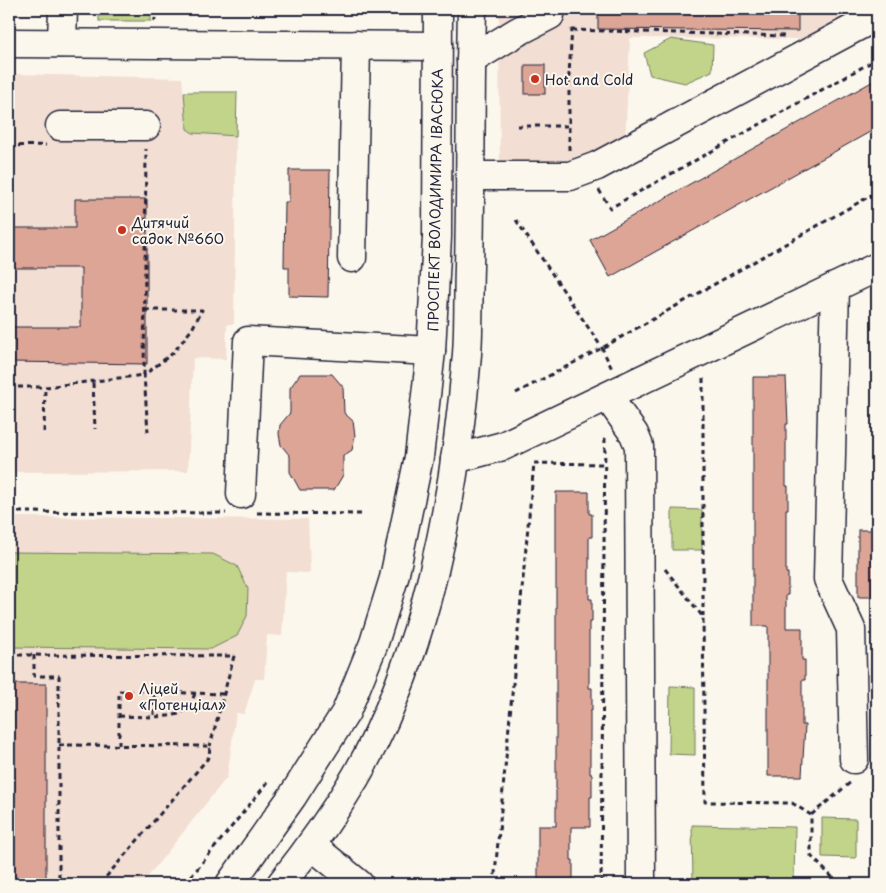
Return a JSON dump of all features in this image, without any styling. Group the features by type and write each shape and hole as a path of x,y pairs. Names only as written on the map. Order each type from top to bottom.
{"main road":[{"path":"62,43 63,9"},
{"name":"ПРОСПЕКТ ВОЛОДИМИРА ІВАСЮКА","path":"230,884 292,797 346,712 374,643 394,578 420,457 431,351 437,237 438,9"},
{"path":"281,884 311,845 355,778 388,711 415,640 435,562 455,460 467,353 472,9"},
{"path":"470,176 570,176 597,166 877,16"},
{"path":"471,60 517,32 562,22"},
{"path":"9,43 438,46"},
{"path":"352,258 356,45"},
{"path":"56,136 146,126"},
{"path":"455,460 503,446 877,267"},
{"path":"835,287 828,579 851,629 855,769"},
{"path":"241,503 248,341 431,351"},
{"path":"611,395 639,446 641,884"},
{"path":"311,845 359,884"}],"path":[{"path":"570,176 569,74 562,22 793,36"},
{"path":"598,189 610,208 877,59"},
{"path":"146,126 144,375 148,432"},
{"path":"517,126 569,126"},
{"path":"9,146 56,136"},
{"path":"516,393 602,348 877,192"},
{"path":"516,220 602,348 611,395 604,464 601,884"},
{"path":"9,387 45,387 93,383 144,375 173,353 192,329 202,310 145,310"},
{"path":"703,349 705,802 792,803 811,815"},
{"path":"93,383 95,429"},
{"path":"44,432 45,387"},
{"path":"494,884 534,463 604,464"},
{"path":"9,512 241,503 256,513 364,514"},
{"path":"639,537 703,617"},
{"path":"9,655 234,656 210,746 209,757 100,884"},
{"path":"34,656 34,676 59,676 58,884"},
{"path":"119,745 119,691 224,694"},
{"path":"154,692 154,717"},
{"path":"119,716 154,717 179,715 191,706 195,693"},
{"path":"59,745 210,746"},
{"path":"839,884 811,856 811,815 855,769"},
{"path":"185,884 268,782"}],"shaded area":[{"path":"499,9 865,9 806,39 630,38 625,142 572,173 500,171"},
{"name":"Дитячий садок №660","path":"9,74 182,78 187,129 193,133 236,136 234,324 227,324 226,359 193,358 188,471 9,472"},
{"name":"Ліцей «Потенціал»","path":"9,517 308,519 310,573 286,572 282,636 267,635 264,679 255,679 244,714 236,713 227,777 142,884 9,884"}],"green space":[{"path":"99,9 151,9 151,21 99,21"},
{"path":"671,39 713,45 712,71 685,83 650,75 644,53"},
{"path":"184,92 237,92 236,136 193,133 187,129"},
{"path":"672,509 702,510 702,550 672,550"},
{"path":"9,553 213,554 237,566 248,589 247,616 237,636 211,649 10,647"},
{"path":"670,686 695,687 695,755 669,754"},
{"path":"822,818 856,819 856,858 822,857"},
{"path":"692,825 795,827 794,884 693,884"}],"building":[{"path":"598,9 798,9 798,31 598,29"},
{"name":"Hot and Cold","path":"525,65 545,65 545,94 525,94"},
{"path":"877,79 877,128 610,277 590,240"},
{"path":"289,170 330,170 328,297 289,296 289,267 284,267 285,202 289,202"},
{"path":"75,199 147,199 147,364 9,362 9,327 81,327 81,268 9,268 9,228 75,228"},
{"path":"300,374 332,374 343,387 344,413 353,421 355,436 352,450 343,456 343,475 334,490 300,490 290,472 290,456 281,445 280,425 290,413 290,388"},
{"path":"753,377 786,377 788,424 786,424 786,486 788,486 788,509 786,509 786,573 788,573 788,595 786,595 786,628 802,628 802,660 805,660 805,680 802,680 802,725 805,725 802,776 768,776 768,626 753,626"},
{"path":"556,492 589,492 589,514 592,514 592,537 589,537 589,599 592,599 592,622 589,622 589,688 592,688 590,774 592,774 592,797 590,797 590,827 571,827 573,882 571,884 538,884 538,826 556,826"},
{"path":"858,530 877,530 877,597 858,597"},
{"path":"9,684 46,684 46,884 9,884"}],"place":[{"name":"Hot and Cold","path":"535,79"},
{"name":"Дитячий садок №660","path":"122,230"},
{"name":"Ліцей «Потенціал»","path":"129,696"}]}
